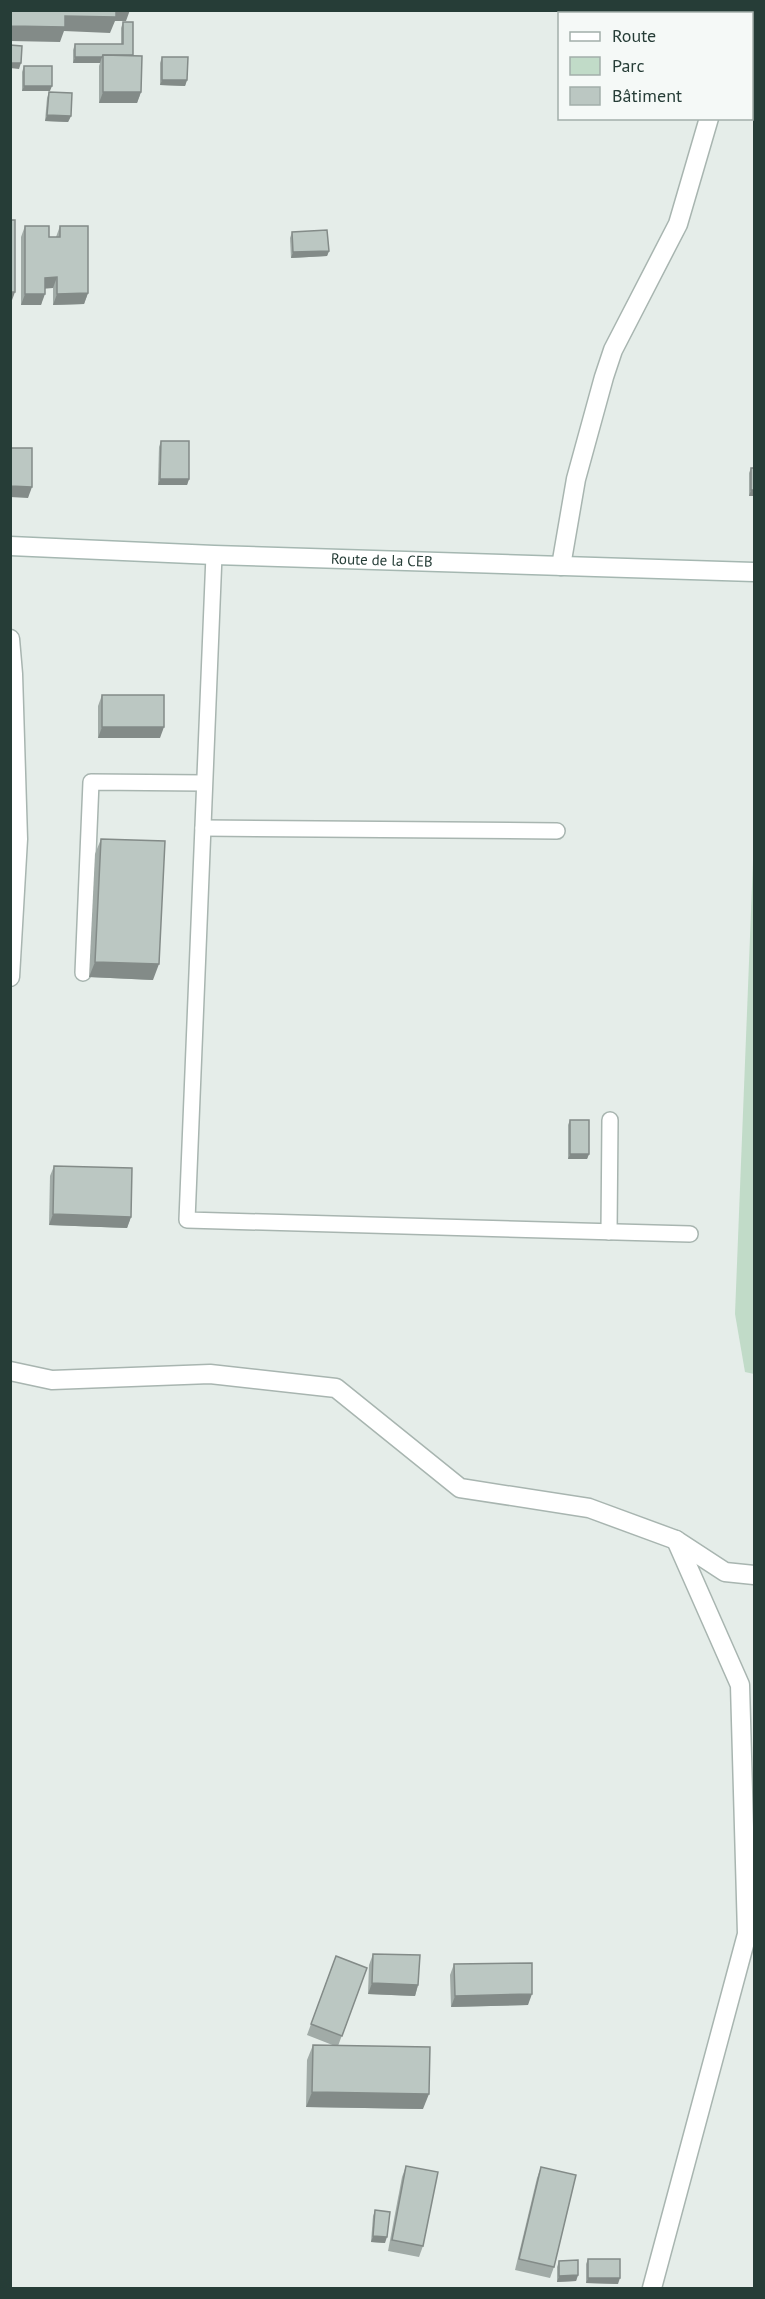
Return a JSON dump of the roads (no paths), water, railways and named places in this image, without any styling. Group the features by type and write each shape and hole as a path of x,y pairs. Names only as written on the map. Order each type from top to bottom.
{"street":[{"path":"561,566 576,479 604,377 613,350 678,224 708,120"},
{"name":"Route de la CEB","path":"10,546 214,555 754,572"},
{"path":"10,639 14,674 18,839 10,977"},
{"path":"10,1371 52,1380 210,1374 336,1388 460,1488 590,1508 676,1540 725,1572 754,1575"},
{"path":"652,2289 747,1934 740,1685 676,1540"}],"lane":[{"path":"214,555 187,1220 690,1234"},
{"path":"83,972 91,782 204,783"},
{"path":"203,828 557,831"},
{"path":"609,1232 610,1120"}]}
